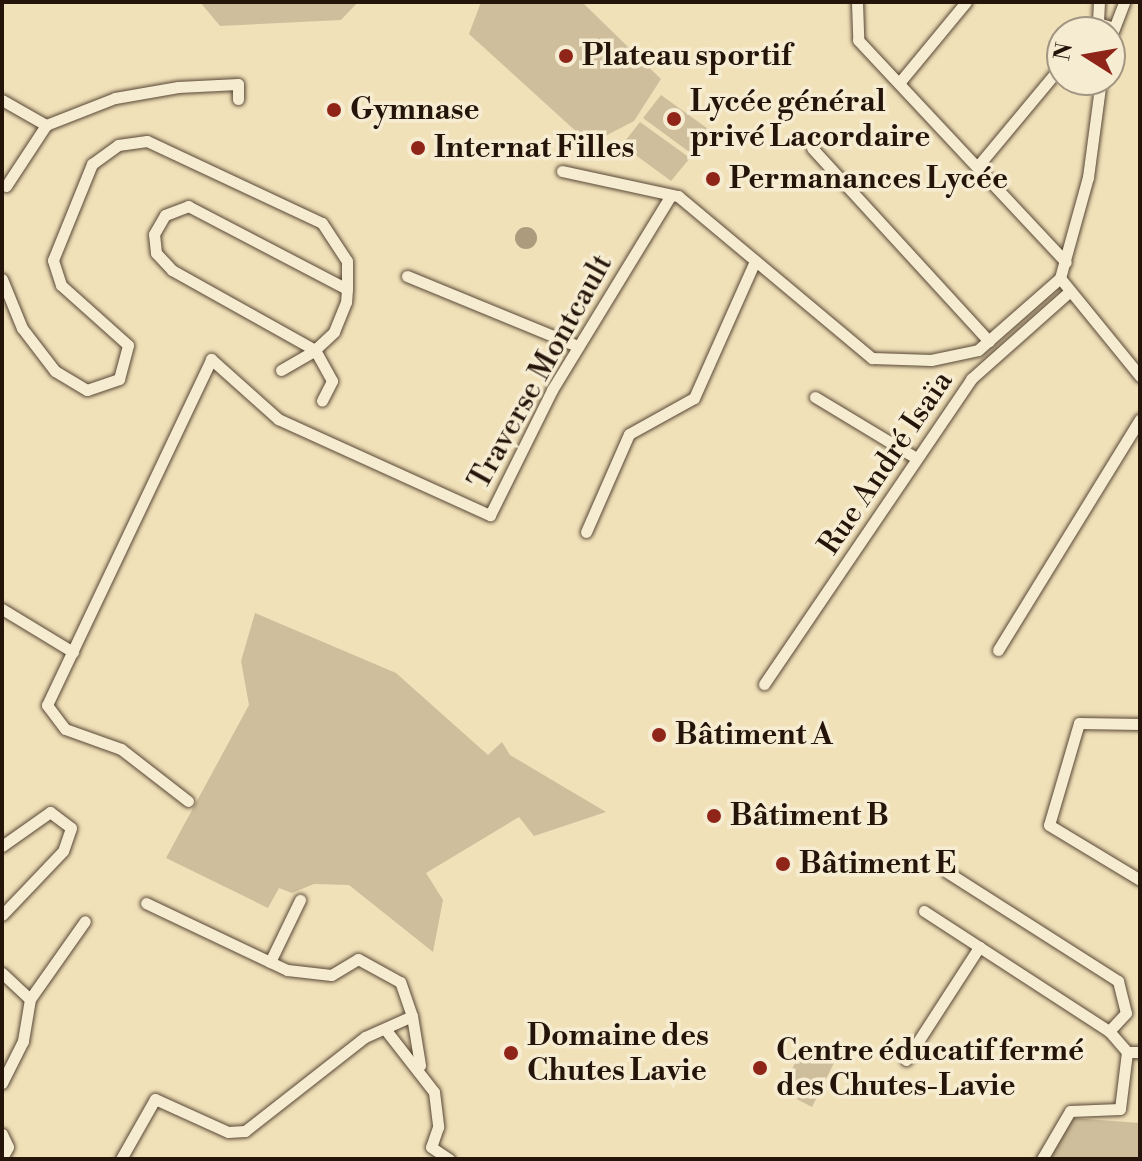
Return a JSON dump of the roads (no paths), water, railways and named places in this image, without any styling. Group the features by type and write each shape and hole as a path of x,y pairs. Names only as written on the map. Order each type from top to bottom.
{"street":[{"path":"857,2 858,40 1066,262"},
{"path":"899,83 966,2"},
{"path":"6,186 46,125 115,98 178,87 238,84 238,99"},
{"path":"977,167 1046,84"},
{"path":"562,171 671,195 695,205 755,261 872,358 931,360 978,350 1060,278 1088,177 1099,96"},
{"path":"2,100 46,125"},
{"path":"2,279 22,328 55,371 87,390 119,379 128,345 61,285 53,260 92,164 118,145 147,141 322,223 343,248 347,289 343,317 315,350 281,370"},
{"path":"812,148 989,341"},
{"name":"Traverse Montcault","path":"188,801 121,749 65,729 48,712 73,652 211,359 278,419 490,515 578,346 671,195"},
{"path":"322,401 332,381 315,350 160,262 153,243 158,223 178,208 202,211 347,289"},
{"path":"586,532 629,434 694,398 755,261"},
{"path":"407,276 578,346"},
{"path":"1060,278 1140,376"},
{"name":"Rue André Isaïa","path":"764,684 971,379 1070,291"},
{"path":"815,397 916,458"},
{"path":"998,650 1140,419"},
{"path":"2,609 73,652"},
{"path":"1140,724 1079,723 1049,825 1140,880"},
{"path":"2,846 50,812 71,828 63,851 2,915"},
{"path":"947,872 1118,981 1126,1013 1109,1031"},
{"path":"270,962 300,900"},
{"path":"146,903 287,970 331,975 358,959 400,982 412,1016 420,1066"},
{"path":"924,911 1109,1031 1127,1052 1120,1109 1070,1111 1042,1159"},
{"path":"2,1083 23,1041 30,999 85,921"},
{"path":"906,1060 979,947"},
{"path":"2,973 30,999"},
{"path":"121,1159 163,1097 228,1132 245,1131 385,1029 412,1016"},
{"path":"385,1029 420,1066 434,1092 438,1127 431,1138 431,1147 449,1159"},
{"path":"1127,1052 1140,1052"},
{"path":"2,1158 4,1135"}],"place":[{"name":"Plateau sportif","path":"566,56"},
{"name":"Gymnase","path":"334,110"},
{"name":"Lycée général privé Lacordaire","path":"674,119"},
{"name":"Internat Filles","path":"418,148"},
{"name":"Permanances Lycée","path":"713,179"},
{"name":"Bâtiment A","path":"659,735"},
{"name":"Bâtiment B","path":"714,816"},
{"name":"Bâtiment E","path":"783,864"},
{"name":"Domaine des Chutes Lavie","path":"511,1053"},
{"name":"Centre éducatif fermé des Chutes-Lavie","path":"760,1068"}]}
